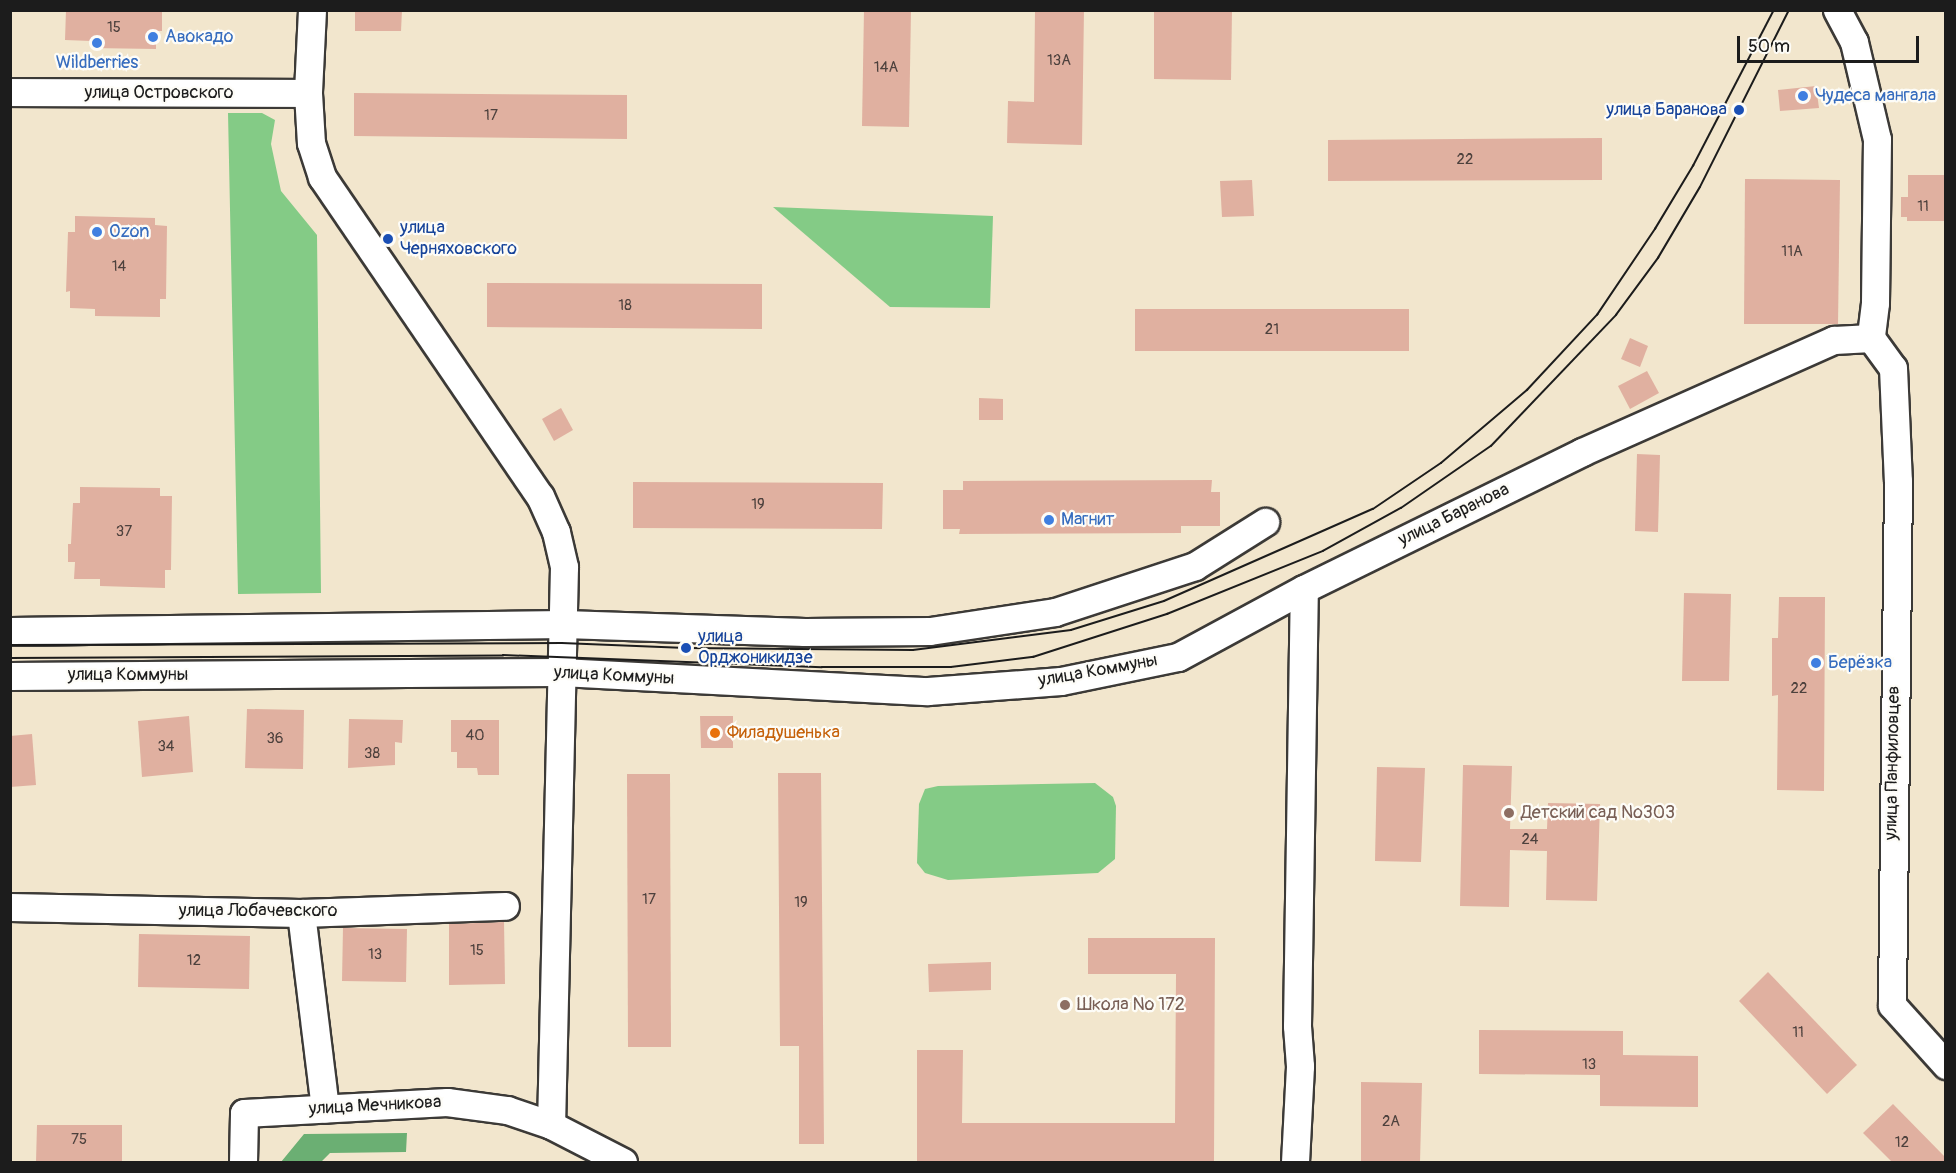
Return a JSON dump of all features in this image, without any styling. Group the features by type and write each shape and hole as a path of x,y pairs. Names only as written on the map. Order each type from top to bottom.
{"street":[{"path":"312,10 308,93 311,143 322,177 540,496 556,532 564,567 551,1125"},
{"path":"1837,10 1854,42 1877,139 1875,303 1871,338"},
{"name":"улица Островского","path":"10,92 308,93"},
{"name":"улица Панфиловцев","path":"1871,338 1893,368 1898,536 1892,775 1893,1005 1946,1065"},
{"name":"улица Баранова","path":"1304,589 1582,452 1782,363 1834,340 1871,338"},
{"path":"10,631 563,634 930,631 1055,612 1195,566 1264,522"},
{"path":"1295,1162 1300,1066 1297,1026 1304,589"},
{"name":"улица Коммуны","path":"10,676 561,672 928,691 1061,681 1178,657 1304,589"},
{"name":"улица Лобачевского","path":"10,907 300,913 505,906"},
{"path":"300,913 325,1109"},
{"name":"улица Мечникова","path":"243,1162 244,1113 447,1102 507,1110 551,1125 623,1162"}],"green space":[{"path":"228,113 262,113 275,120 271,144 281,191 317,235 321,593 238,594"},
{"path":"773,207 993,216 990,308 890,307"},
{"path":"1095,783 1113,797 1116,806 1115,859 1098,873 948,880 925,873 917,863 919,804 925,789 938,786"},
{"path":"407,1133 406,1152 330,1153 321,1162 281,1162 304,1134"}],"building":[{"path":"66,10 162,10 162,31 156,31 156,49 91,48 91,41 65,40"},
{"path":"355,10 402,10 401,31 355,31"},
{"path":"864,10 911,10 909,127 862,126"},
{"path":"1035,10 1084,10 1082,145 1007,143 1008,101 1034,102"},
{"path":"1154,10 1232,10 1231,80 1154,79"},
{"path":"1816,86 1819,108 1780,111 1778,90"},
{"path":"354,93 627,95 627,139 354,136"},
{"path":"1602,138 1602,180 1328,181 1328,140"},
{"path":"1908,175 1946,175 1946,221 1907,221 1907,217 1901,217 1901,197 1908,197"},
{"path":"1745,179 1840,180 1838,324 1744,324"},
{"path":"1252,180 1254,216 1222,217 1220,181"},
{"path":"75,216 155,218 155,225 167,226 166,299 160,299 160,317 95,316 95,309 70,308 70,291 66,292 68,232 75,232"},
{"path":"487,283 762,284 762,329 487,327"},
{"path":"1135,309 1409,309 1409,351 1135,351"},
{"path":"1630,338 1648,346 1640,367 1621,359"},
{"path":"1647,371 1659,393 1630,409 1618,386"},
{"path":"979,398 1003,399 1003,420 979,420"},
{"path":"561,408 573,430 554,441 542,419"},
{"path":"1637,454 1660,455 1658,532 1635,531"},
{"path":"1212,480 1211,492 1220,492 1220,526 1181,526 1181,533 959,534 960,529 943,529 943,490 963,490 963,481"},
{"path":"633,482 883,483 882,529 633,528"},
{"path":"80,487 160,488 160,496 172,496 171,570 165,570 165,588 100,586 100,579 74,579 75,562 68,562 68,544 71,544 73,503 80,503"},
{"path":"1684,593 1731,594 1729,681 1682,681"},
{"path":"1779,597 1825,597 1824,791 1777,790 1778,695 1772,696 1772,638 1778,638"},
{"path":"247,709 304,710 303,769 245,768"},
{"path":"189,716 193,772 142,777 138,721"},
{"path":"700,716 733,716 733,748 701,748"},
{"path":"349,719 403,720 402,743 395,742 395,765 348,768"},
{"path":"451,720 499,720 499,775 478,775 477,768 457,768 457,752 451,752"},
{"path":"32,734 36,785 10,787 10,736"},
{"path":"1463,765 1512,766 1510,829 1547,829 1548,803 1600,804 1597,901 1546,900 1547,851 1510,850 1509,907 1460,906"},
{"path":"1377,767 1425,768 1421,862 1375,861"},
{"path":"778,773 821,773 824,1144 799,1144 799,1046 780,1046"},
{"path":"627,774 670,774 671,1047 628,1047"},
{"path":"504,922 505,984 449,985 449,924"},
{"path":"343,928 407,929 406,982 342,981"},
{"path":"139,934 250,936 249,989 138,987"},
{"path":"1088,938 1215,938 1214,1162 917,1162 917,1050 963,1050 962,1123 1175,1123 1176,974 1088,974"},
{"path":"991,962 991,990 929,992 928,964"},
{"path":"1768,972 1857,1065 1827,1094 1739,1001"},
{"path":"1479,1030 1623,1031 1623,1055 1698,1056 1698,1107 1600,1106 1600,1075 1479,1074"},
{"path":"1361,1082 1422,1083 1420,1162 1361,1162"},
{"path":"1893,1104 1946,1158 1946,1162 1892,1162 1863,1133"},
{"path":"37,1125 122,1125 122,1162 36,1162"}],"tram line":[{"path":"10,645 562,643 686,648 913,650 1071,630 1164,601 1373,509 1441,463 1527,390 1597,315 1655,229 1693,166 1774,10"},
{"path":"10,658 503,655 822,667 951,667 1033,657 1167,614 1323,551 1401,508 1491,446 1616,315 1658,258 1700,187 1789,10"}],"place":[{"name":"Авокадо","path":"153,37"},
{"name":"Wildberries","path":"97,43"},
{"name":"Чудеса мангала","path":"1803,96"},
{"name":"улица Баранова","path":"1739,110"},
{"name":"Ozon","path":"97,232"},
{"name":"улица Черняховского","path":"388,239"},
{"name":"Магнит","path":"1049,520"},
{"name":"улица Орджоникидзе","path":"686,648"},
{"name":"Берёзка","path":"1816,663"},
{"name":"Филадушенька","path":"715,733"},
{"name":"Детский сад №303","path":"1509,813"},
{"name":"Школа № 172","path":"1065,1005"}]}
